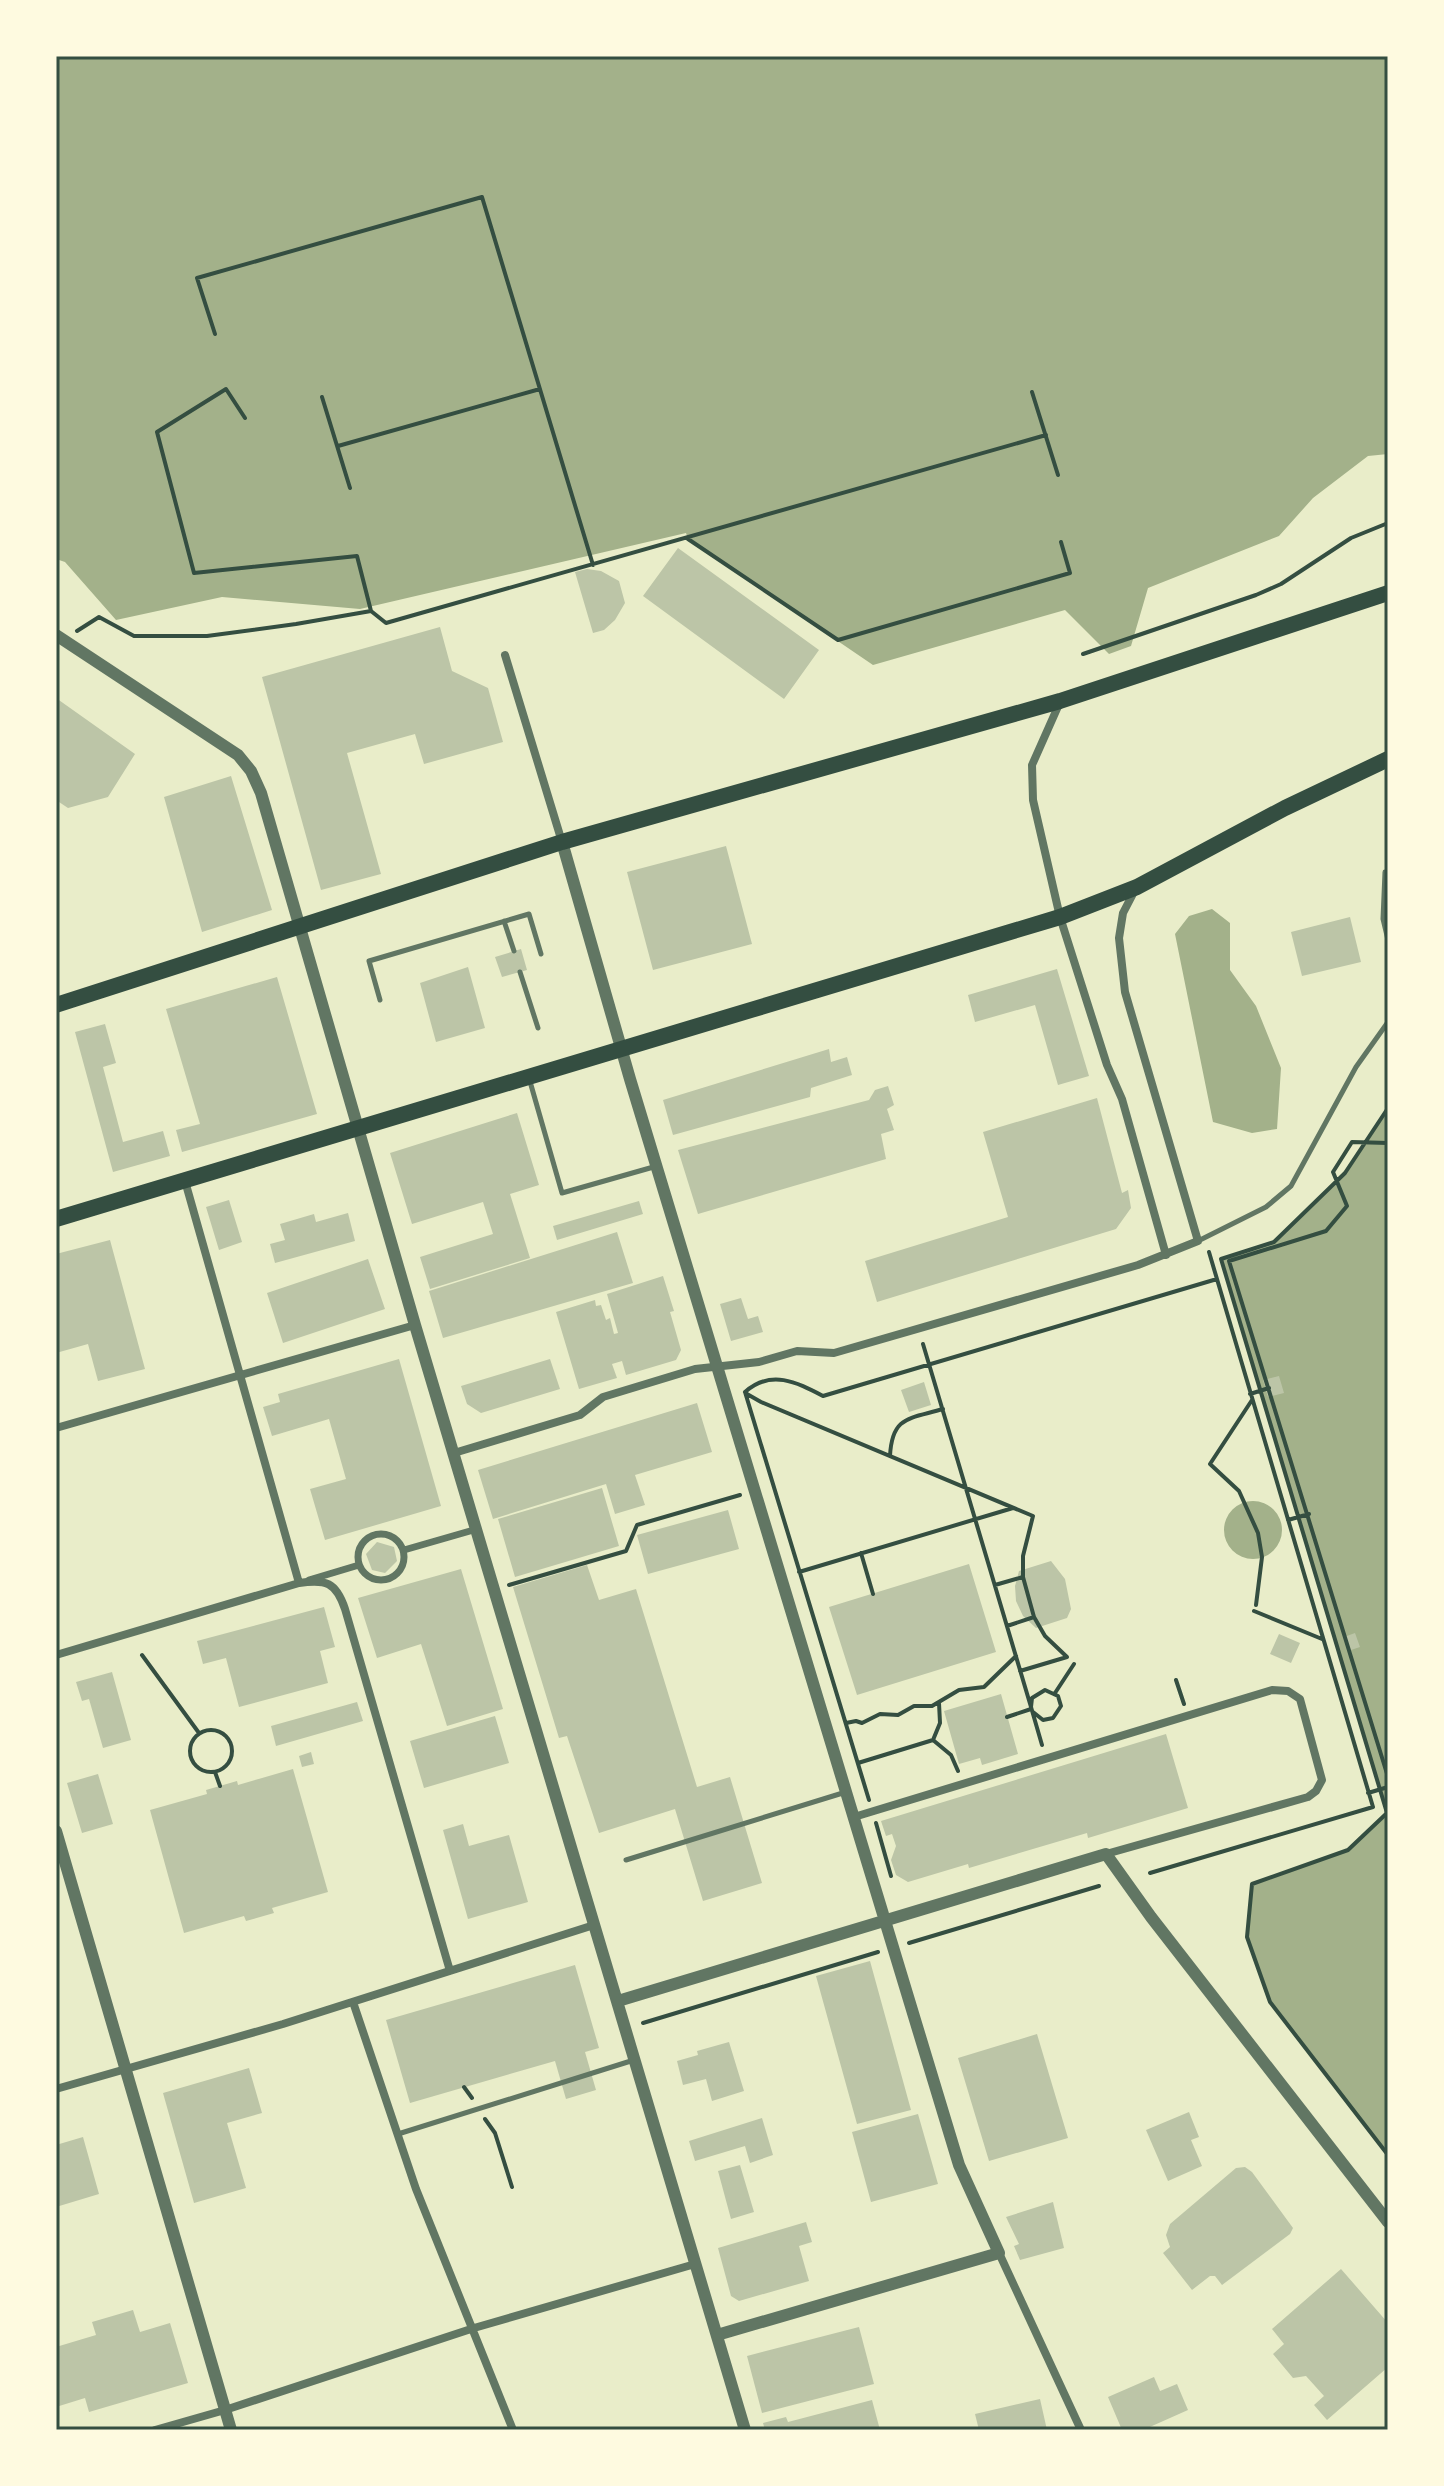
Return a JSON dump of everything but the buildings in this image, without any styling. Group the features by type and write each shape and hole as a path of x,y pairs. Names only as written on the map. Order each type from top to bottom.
{"main road":[{"path":"56,1005 562,842 1060,701 1388,593"},
{"path":"56,1219 1060,917 1137,887 1285,808 1388,759"}],"street":[{"path":"60,637 238,755 251,771 261,793 415,1325 745,2430"},
{"path":"505,655 621,1050 959,2165 1081,2430"},
{"path":"1060,701 1032,765 1033,800 1060,917 1107,1065 1122,1099 1166,1255"},
{"path":"454,1453 580,1415 603,1397 695,1369 759,1362 797,1351 834,1353 1138,1265 1198,1241 1125,992 1119,938 1123,913 1137,887"},
{"path":"184,1180 299,1583"},
{"path":"56,1428 415,1325"},
{"path":"404,1550 477,1529"},
{"path":"373,1535 388,1535 404,1550 403,1566 399,1573 385,1581 369,1578 359,1565 357,1559 361,1545 373,1535"},
{"path":"56,1655 359,1565"},
{"path":"299,1583 316,1580 330,1584 340,1595 450,1971"},
{"path":"618,2001 1106,1854 1308,1797 1322,1780 1300,1699 1288,1691 1272,1690 854,1817"},
{"path":"56,1831 61,1868 125,2069 231,2430"},
{"path":"1106,1854 1151,1917 1388,2222"},
{"path":"56,2089 353,2002 594,1925"},
{"path":"353,2002 416,2189 513,2430"},
{"path":"717,2335 999,2253"},
{"path":"155,2430 474,2328 695,2264"}],"lane":[{"path":"1385,872 1383,919 1388,940"},
{"path":"380,1000 369,961 504,921 529,914 541,954"},
{"path":"504,921 514,951"},
{"path":"520,972 538,1028"},
{"path":"1198,1241 1266,1207 1291,1186 1356,1067 1388,1022"},
{"path":"529,1077 562,1193 657,1166"},
{"path":"626,1860 846,1792"},
{"path":"398,2134 635,2060"}],"path":[{"path":"215,334 197,278 482,197 593,565"},
{"path":"245,418 226,389 157,432 194,573 357,556 371,611 386,623 1046,435"},
{"path":"338,446 540,389"},
{"path":"1032,392 1058,475"},
{"path":"322,397 350,488"},
{"path":"1083,654 1256,595 1281,584 1351,538 1388,523"},
{"path":"688,539 838,640 1070,573 1061,542"},
{"path":"60,637 99,617 134,636 207,636 371,611"},
{"path":"1388,1108 1345,1173 1274,1242 1221,1259 1387,1813 1348,1850 1252,1884 1247,1937 1270,2002 1388,2155"},
{"path":"1388,1143 1352,1142 1333,1172 1347,1206 1326,1231 1229,1261 1388,1777"},
{"path":"1150,1873 1373,1807 1209,1252"},
{"path":"745,1392 769,1379 784,1378 823,1396 1235,1277"},
{"path":"923,1344 1046,1759"},
{"path":"1269,1388 1251,1397 1210,1464 1239,1491 1258,1533 1262,1557 1255,1608 1323,1640"},
{"path":"745,1392 761,1402 1033,1516 1023,1556 1023,1577 1034,1617 1045,1636 1067,1657 1020,1671"},
{"path":"745,1392 903,1915"},
{"path":"890,1456 893,1431 900,1422 943,1409"},
{"path":"509,1585 626,1551 637,1525 755,1491"},
{"path":"781,1577 1013,1508"},
{"path":"1288,1520 1309,1514"},
{"path":"861,1553 873,1594"},
{"path":"995,1585 1023,1577"},
{"path":"1007,1626 1034,1617"},
{"path":"1326,1650 1347,1644"},
{"path":"142,1655 199,1733"},
{"path":"846,1723 862,1723 880,1714 898,1715 914,1706 927,1707 959,1690 984,1687 1016,1656"},
{"path":"1055,1693 1074,1664"},
{"path":"1176,1680 1187,1716"},
{"path":"1040,1691 1055,1693 1061,1706 1057,1715 1043,1720 1032,1709 1032,1698 1040,1691"},
{"path":"933,1740 940,1723 939,1702"},
{"path":"1007,1717 1032,1709"},
{"path":"215,1730 227,1737 231,1744 228,1765 215,1772 202,1771 192,1762 189,1750 199,1733 215,1730"},
{"path":"858,1763 933,1740"},
{"path":"933,1740 951,1755 963,1784"},
{"path":"215,1772 220,1786"},
{"path":"1368,1793 1388,1787"},
{"path":"643,2023 1099,1886"},
{"path":"464,2087 495,2133 512,2187"}],"shaded area":[{"path":"56,56 1388,56 1388,454 1368,456 1313,498 1279,536 1148,588 1131,646 1109,654 1065,610 873,665 688,539 686,533 360,609 222,597 116,620 65,562 56,559"},
{"path":"1212,909 1230,923 1230,970 1256,1006 1281,1068 1277,1129 1252,1133 1213,1122 1175,934 1189,916"},
{"path":"1388,1108 1388,2155 1270,2002 1247,1937 1252,1884 1348,1850 1387,1813 1221,1259 1274,1242 1345,1173"},
{"path":"1253,1501 1264,1503 1273,1510 1280,1519 1280,1541 1273,1550 1264,1557 1253,1559 1242,1557 1233,1550 1226,1541 1224,1530 1226,1519 1233,1510 1242,1503"}]}
